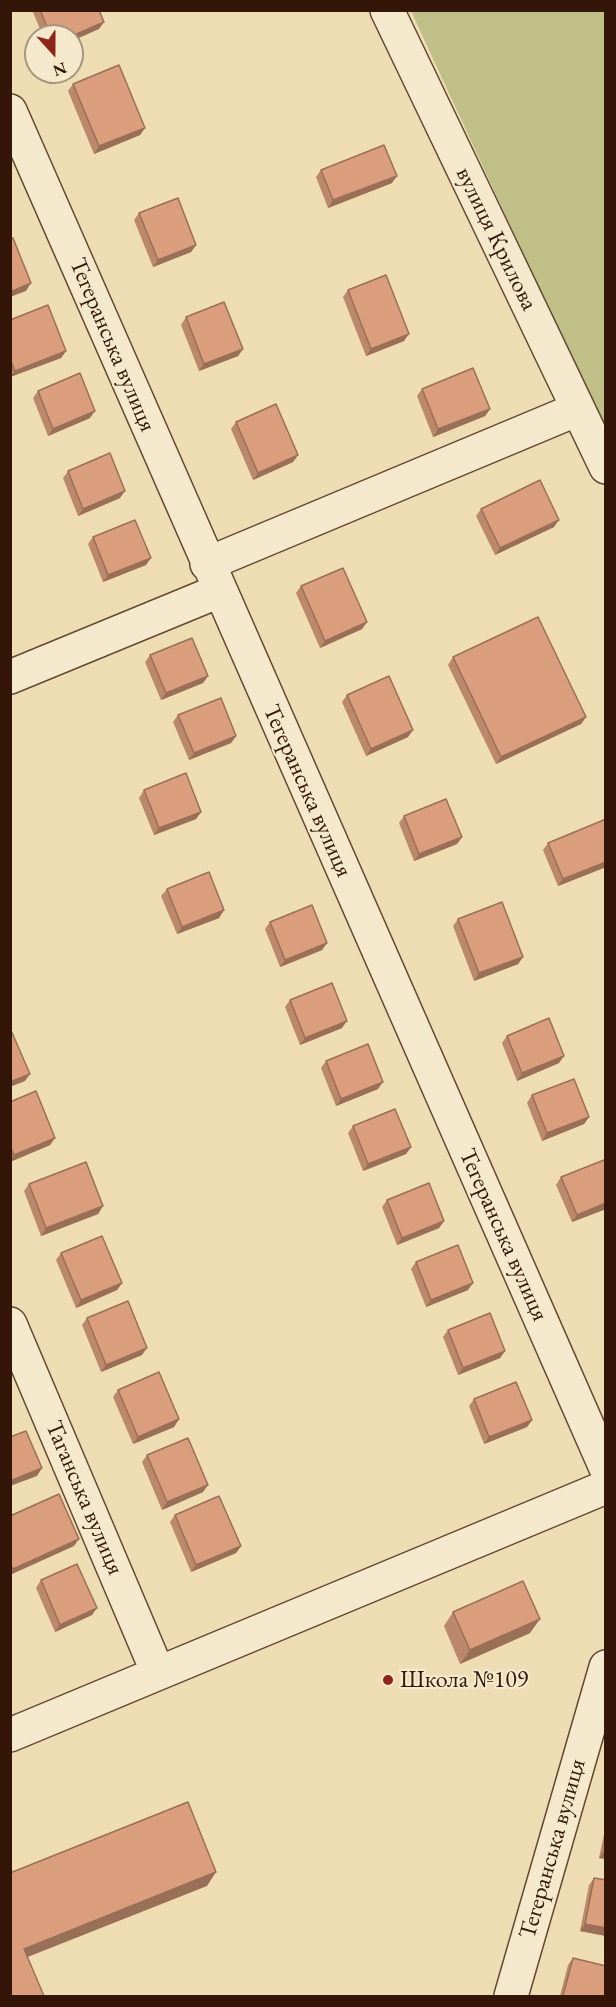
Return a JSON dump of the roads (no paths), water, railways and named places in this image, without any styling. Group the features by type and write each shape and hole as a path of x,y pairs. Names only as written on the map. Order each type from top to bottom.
{"street":[{"name":"вулиця Крилова","path":"387,10 606,467"},
{"name":"Тегеранська вулиця","path":"10,111 606,1468"},
{"path":"10,677 213,577 578,409"},
{"name":"Таганська вулиця","path":"10,1324 158,1673"},
{"path":"10,1735 606,1487"},
{"name":"Тегеранська вулиця","path":"511,1996 606,1667"}],"place":[{"name":"Школа №109","path":"388,1680"}]}
